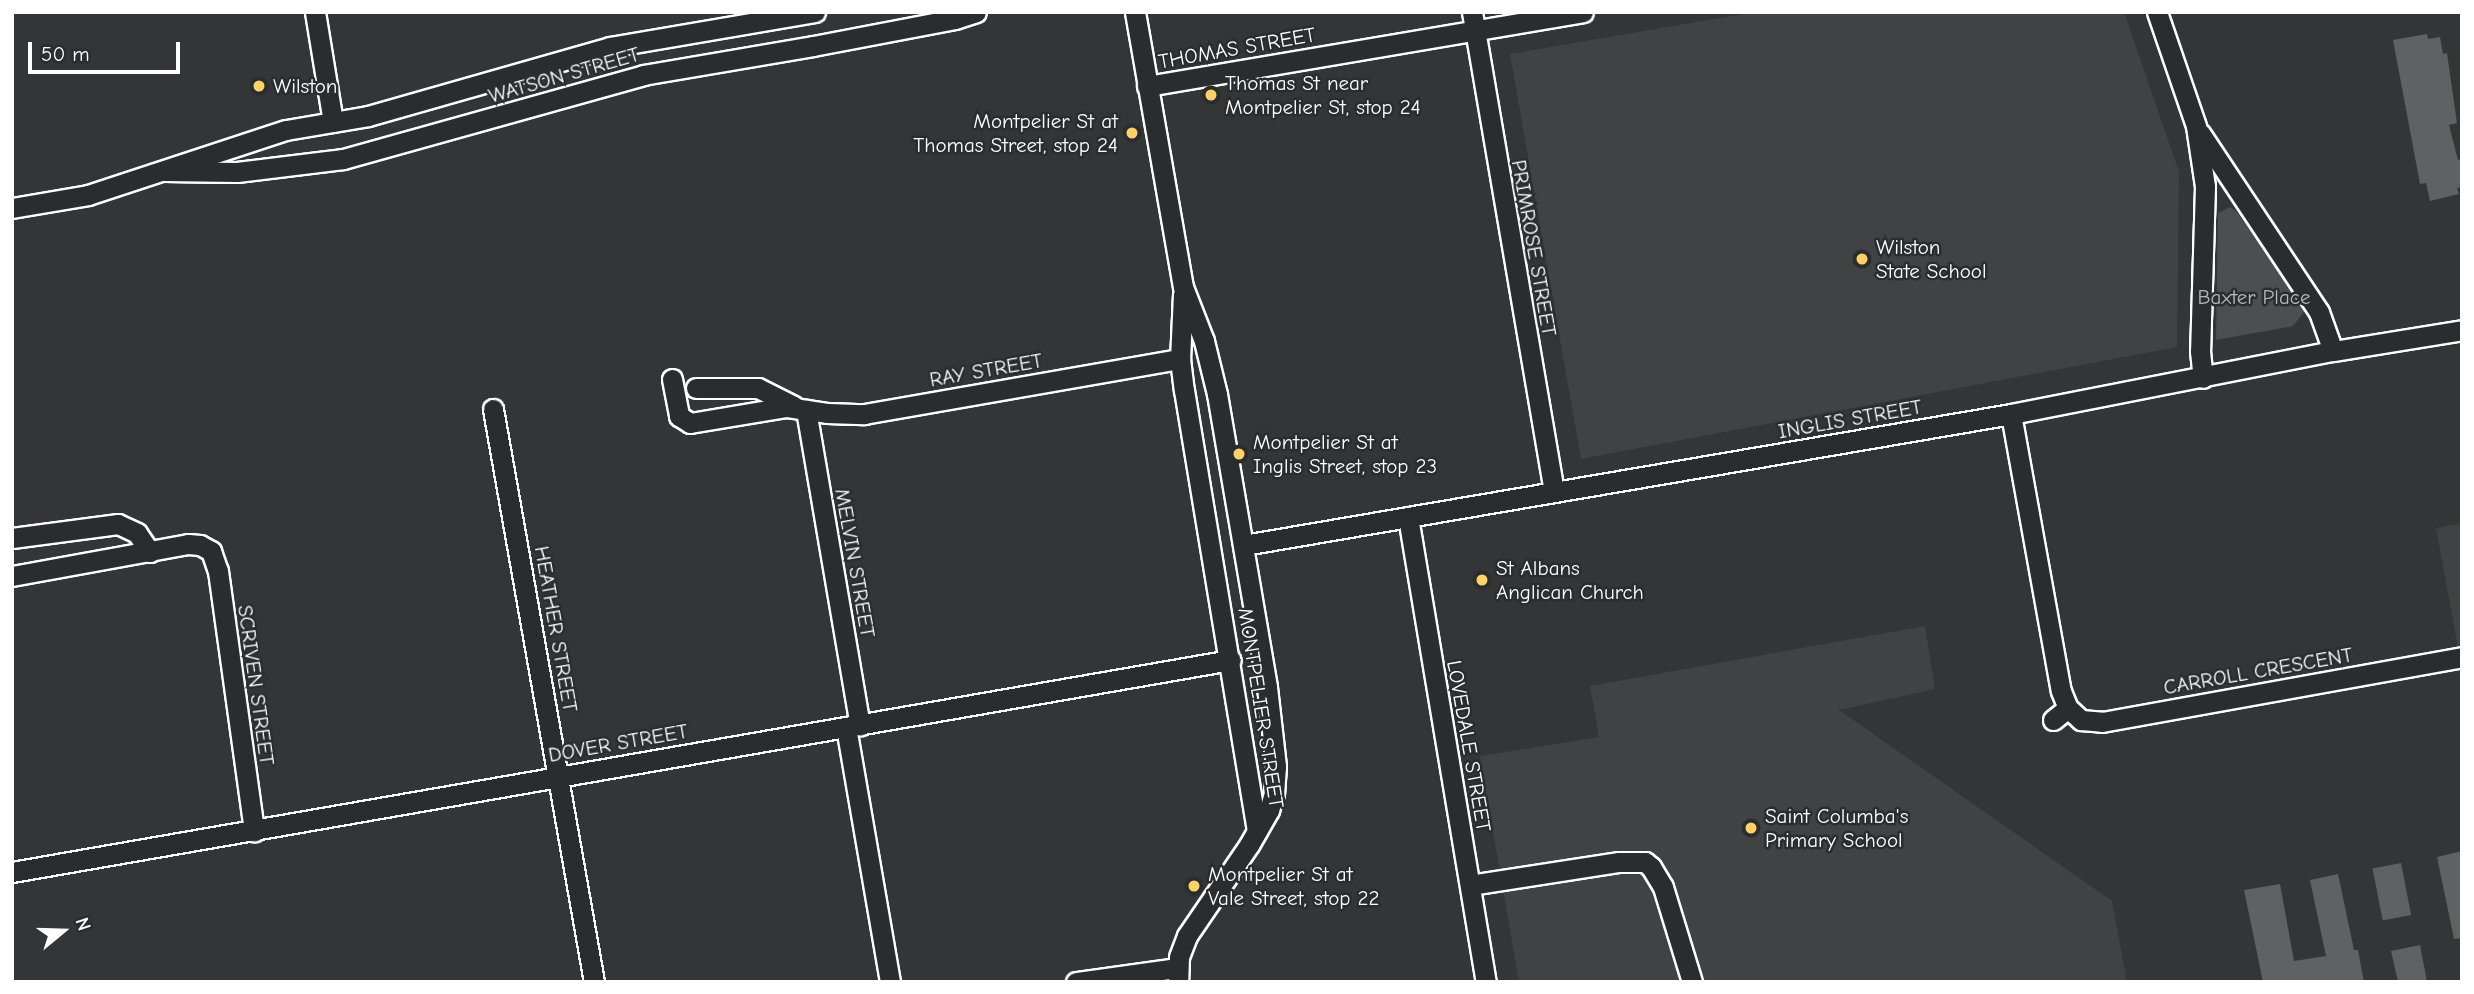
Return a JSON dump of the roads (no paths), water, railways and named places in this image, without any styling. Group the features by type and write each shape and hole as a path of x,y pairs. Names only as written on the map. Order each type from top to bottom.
{"street":[{"path":"315,12 333,122"},
{"name":"WATSON STREET","path":"12,208 88,195 286,130 368,116 624,44 815,12"},
{"name":"WATSON STREET","path":"164,171 237,172 343,159 643,75 813,46 955,19 976,12"},
{"name":"MONTPELIER STREET","path":"1135,12 1183,287 1204,341 1215,385 1267,687 1276,766 1273,799 1257,832"},
{"name":"THOMAS STREET","path":"1147,86 1473,21 1583,12"},
{"path":"2157,12 2196,126 2205,186 2200,351 2203,378"},
{"name":"PRIMROSE STREET","path":"1473,21 1554,491"},
{"path":"2196,126 2319,312 2333,351"},
{"path":"2205,204 2222,197 2241,195"},
{"name":"MONTPELIER STREET","path":"1183,287 1180,359 1257,832"},
{"name":"INGLIS STREET","path":"1244,545 2011,414 2333,351 2462,330"},
{"name":"RAY STREET","path":"696,388 758,388 802,408 827,414 864,414 1180,359"},
{"name":"RAY STREET","path":"672,379 679,416 690,423 775,408 802,408"},
{"name":"MELVIN STREET","path":"802,408 853,726 890,982"},
{"name":"HEATHER STREET","path":"493,409 560,776 594,982"},
{"name":"CARROLL CRESCENT","path":"2011,414 2061,691 2060,714 2089,724 2462,657"},
{"name":"LOVEDALE STREET","path":"1408,517 1486,982"},
{"path":"12,538 118,524 137,533 150,552 12,576"},
{"name":"SCRIVEN STREET","path":"150,552 191,544 206,547 214,557 254,832"},
{"name":"DOVER STREET","path":"12,873 1231,660"},
{"path":"1076,982 1178,975 1187,936 1257,832"},
{"path":"1470,885 1619,862 1645,862 1663,887 1692,982"}],"place":[{"name":"Wilston","path":"259,86"},
{"name":"Thomas St near Montpelier St, stop 24","path":"1211,95"},
{"name":"Montpelier St at Thomas Street, stop 24","path":"1132,133"},
{"name":"Wilston State School","path":"1862,259"},
{"name":"Montpelier St at Inglis Street, stop 23","path":"1239,454"},
{"name":"St Albans Anglican Church","path":"1482,580"},
{"name":"Saint Columba's Primary School","path":"1751,828"},
{"name":"Montpelier St at Vale Street, stop 22","path":"1194,886"}],"park label":[{"name":"Baxter Place","path":"2254,297"}]}
